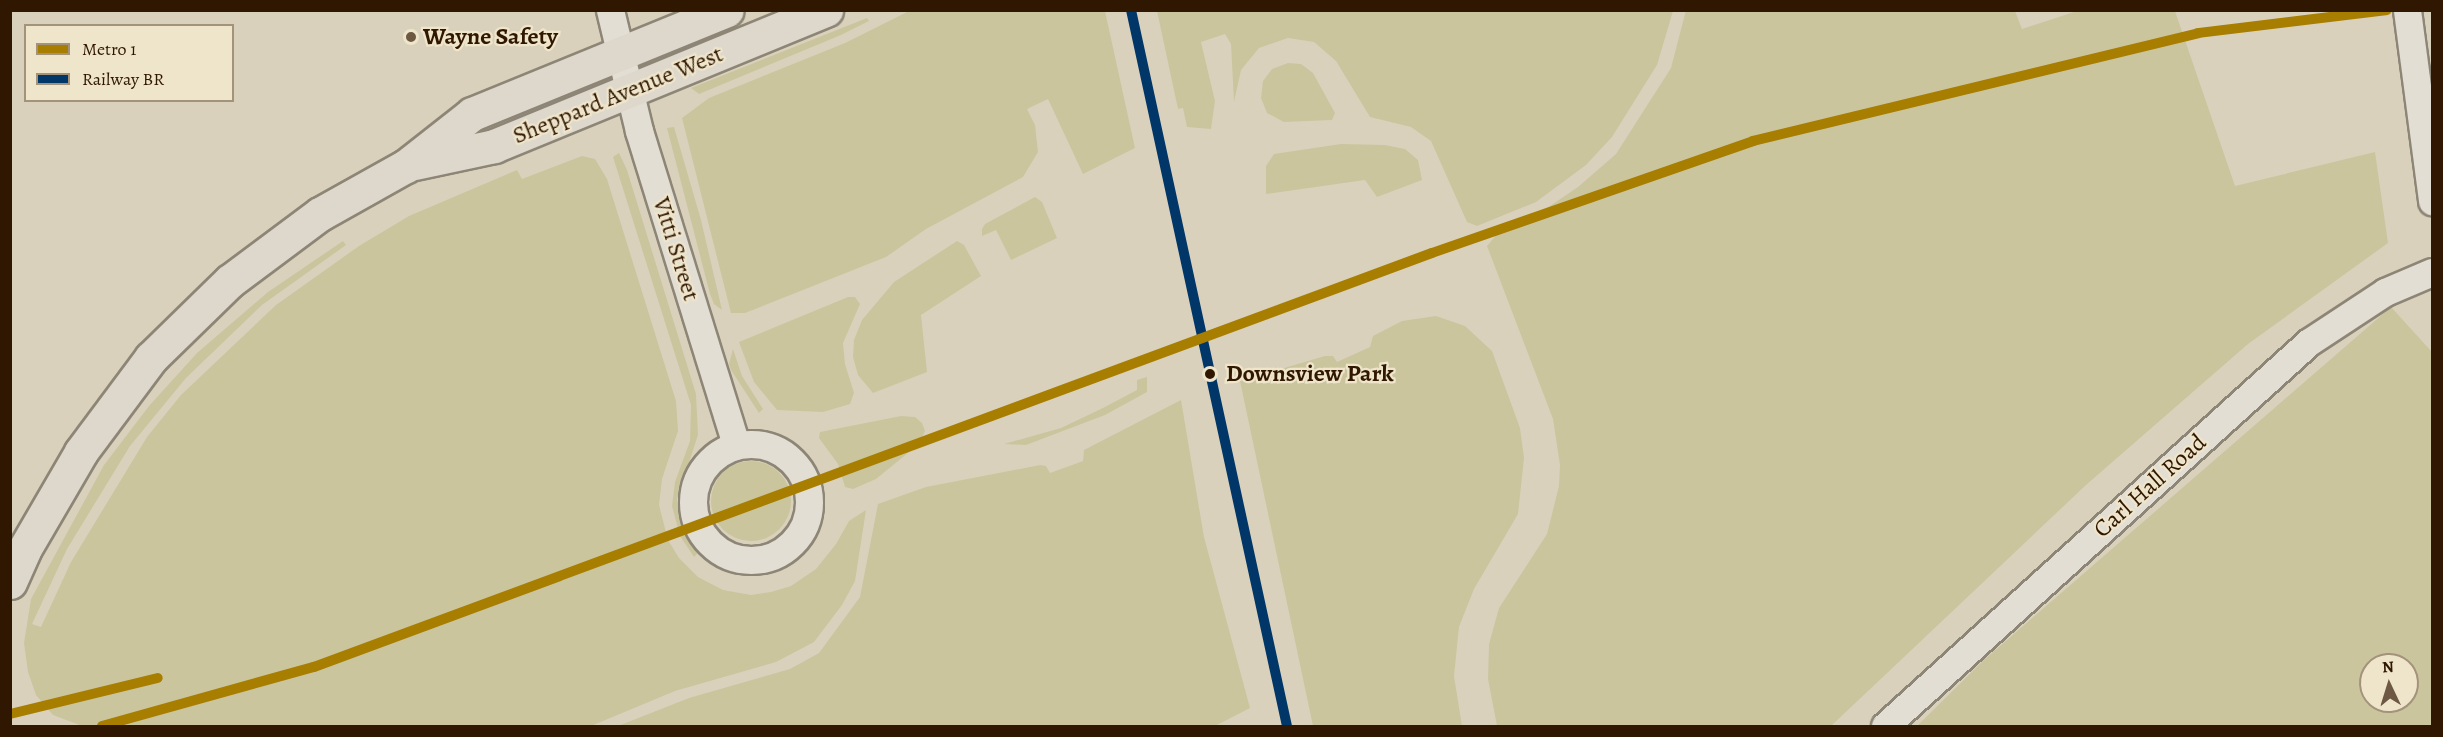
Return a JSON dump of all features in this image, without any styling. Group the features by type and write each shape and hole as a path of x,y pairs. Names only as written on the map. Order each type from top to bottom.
{"main road":[{"name":"Sheppard Avenue West","path":"10,582 24,550 81,452 151,358 230,281 320,214 406,166 472,114 618,52 727,10"},
{"name":"Sheppard Avenue West","path":"406,166 494,146 826,10"}],"street":[{"name":"Vitti Street","path":"610,10 618,52 736,446"},
{"path":"2408,10 2433,201"},
{"name":"Carl Hall Road","path":"1885,726 2309,342 2385,292 2433,272"},
{"path":"757,444 776,450 792,461 806,488 807,518 798,536 783,550 765,558 744,560 725,554 709,542 695,516 694,486 703,468 718,454 736,446 757,444"}],"shaded area":[{"path":"1157,10 1673,11 1657,65 1612,137 1586,165 1536,202 1477,226 1467,222 1431,141 1411,127 1370,117 1336,61 1314,42 1288,38 1259,48 1241,70 1234,102 1231,44 1225,34 1201,42 1215,101 1211,129 1187,127 1183,108 1178,109"},
{"path":"1686,10 2015,11 2022,29 2077,11 2175,11 2235,186 2375,152 2388,243 2248,344 2086,485 1831,726 1497,726 1488,679 1489,644 1499,608 1547,534 1559,486 1560,465 1553,419 1487,246 1498,233 1538,214 1578,187 1616,154 1671,68"},
{"path":"909,11 1105,11 1135,148 1083,174 1048,99 1027,109 1035,125 1038,152 1023,177 926,229 886,257 745,313 731,313 682,118 709,98 845,43"},
{"path":"867,18 869,21 841,35 699,94 691,88"},
{"path":"1288,63 1301,64 1313,73 1335,113 1332,120 1284,122 1267,113 1261,98 1263,81 1272,69"},
{"path":"674,127 701,220 722,310 714,304 710,294 667,128"},
{"path":"1341,144 1385,145 1405,149 1418,160 1422,180 1377,197 1365,180 1266,194 1266,166 1274,154"},
{"path":"619,153 627,170 696,394 698,435 677,499 685,534 698,553 694,557 680,536 672,506 675,482 690,441 691,405 613,157"},
{"path":"582,156 595,159 607,179 676,401 678,431 662,479 659,505 668,540 679,558 698,577 723,590 751,595 771,592 791,586 816,569 836,544 849,521 866,510 855,581 842,605 814,642 776,662 675,691 591,726 82,726 53,715 36,695 28,672 24,643 31,599 104,465 149,406 197,353 268,292 343,241 346,245 262,305 186,378 130,446 67,549 32,624 41,627 71,562 147,437 181,395 276,305 359,246 409,216 517,170 522,179"},
{"path":"1035,197 1042,202 1057,238 1011,260 996,230 982,236 982,229 985,224"},
{"path":"957,241 964,245 981,276 921,315 927,372 873,393 858,375 853,357 854,340 862,320 894,282"},
{"path":"848,297 855,297 860,304 843,343 845,364 854,393 850,404 823,412 777,410 754,382 739,342"},
{"path":"2391,307 2432,352 2432,726 1917,726 1985,659"},
{"path":"1436,316 1465,326 1492,351 1520,428 1524,458 1518,514 1474,589 1459,627 1454,676 1462,726 1313,726 1240,381 1325,356 1333,356 1337,362 1370,347 1373,336 1402,321"},
{"path":"733,349 742,376 763,409 759,413 731,370 729,364"},
{"path":"1147,377 1147,392 1105,415 1026,445 1004,444 1061,428 1137,390 1137,380"},
{"path":"1181,400 1204,537 1250,708 1215,726 618,726 689,698 790,669 819,653 860,597 878,504 926,487 1040,465 1046,466 1050,473 1083,461 1084,450"},
{"path":"901,416 915,417 922,423 925,431 919,444 876,479 853,489 845,487 838,464 819,438 820,432"},
{"path":"751,461 766,464 779,473 788,486 791,501 788,516 779,529 766,538 751,541 736,538 723,529 714,516 711,501 714,486 723,473 736,464"}],"metro line":[{"name":"1","path":"102,726 314,667 1432,253 1753,141 2198,33 2387,10"},
{"name":"1","path":"10,714 158,678"}],"rail line":[{"name":"BR","path":"1131,10 1287,726"}],"place":[{"name":"Wayne Safety","path":"411,37"},
{"name":"Downsview Park","path":"1210,374"}]}
